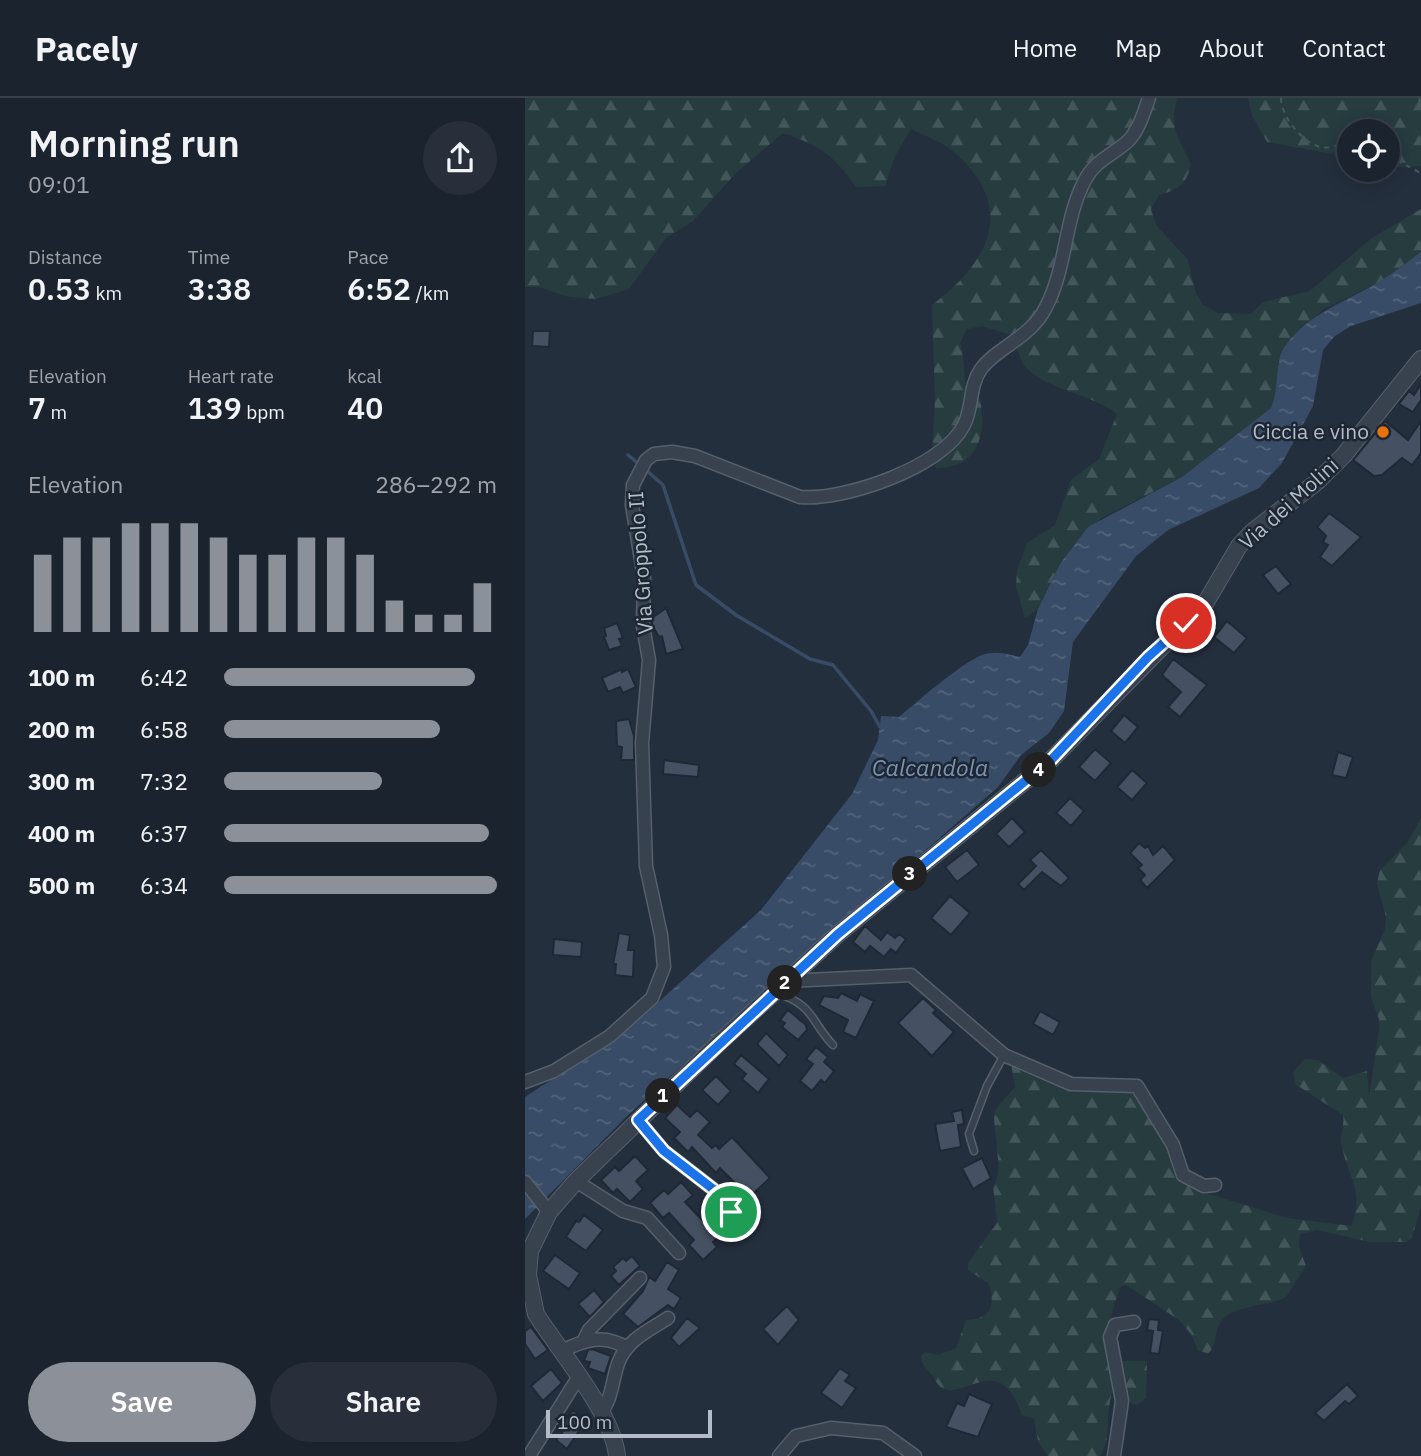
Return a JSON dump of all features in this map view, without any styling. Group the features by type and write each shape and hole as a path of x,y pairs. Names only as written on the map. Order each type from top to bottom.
{"street":[{"name":"Via Groppolo II","path":"525,1082 554,1072 610,1036 652,998 664,967 661,935 646,866 642,743 649,660 642,611 644,578 632,505 633,485 643,466 654,454 672,452 695,456 800,497 815,499 858,488 923,465 937,457 953,442 964,425 972,388 981,369 1028,331 1046,309 1058,279 1078,194 1086,176 1103,157 1128,141 1149,98"},
{"name":"Via dei Molini","path":"617,1456 613,1437 601,1412 536,1314 528,1297 530,1251 546,1209 838,934 1052,759 1086,726 1113,694 1206,602 1239,546 1252,531 1318,481 1344,455 1421,359"},
{"path":"787,981 911,975 1004,1055 1071,1084 1137,1086 1174,1144 1183,1175 1204,1186 1215,1185"},
{"path":"638,1120 664,1151 713,1189 731,1212"},
{"path":"576,1181 623,1211 647,1218 679,1253"},
{"path":"525,1182 546,1209"},
{"path":"584,1340 589,1330 640,1278"},
{"path":"601,1412 608,1404 619,1361 627,1348 639,1335 668,1318"},
{"path":"1114,1456 1122,1401 1110,1337 1115,1325 1134,1322"},
{"path":"562,1351 584,1340 611,1341 627,1348"},
{"path":"529,1456 578,1378"},
{"path":"779,1456 796,1436 808,1431 831,1428 883,1433 915,1456"}],"lane":[{"path":"774,993 787,996 814,1015 833,1045"},
{"path":"974,1151 969,1134 987,1086 1004,1055"}],"path":[{"path":"1281,98 1281,110 1301,134 1322,147 1337,145"},
{"path":"1419,98 1421,104"},
{"path":"1400,162 1421,173"}],"green space":[{"path":"525,98 1177,98 1174,126 1191,164 1184,181 1171,191 1159,195 1151,209 1156,225 1188,260 1195,291 1203,305 1218,313 1251,314 1263,302 1310,291 1372,238 1421,209 1421,252 1381,281 1322,310 1278,362 1278,393 1271,408 1182,477 1101,518 1060,564 1038,609 1025,618 1016,587 1017,571 1027,543 1055,525 1071,480 1099,459 1117,414 1033,373 1022,362 1011,335 982,326 967,329 960,343 967,390 980,399 980,437 970,456 962,462 950,467 936,468 932,452 935,400 932,305 968,271 981,252 988,233 990,214 986,193 974,173 954,152 911,129 895,156 885,186 856,187 825,152 783,133 736,173 693,221 666,238 629,289 596,299 569,297 539,287 525,287"},
{"path":"1248,98 1421,98 1421,166 1400,167 1400,119 1337,119 1337,155 1267,142 1252,115"},
{"path":"1421,818 1421,1207 1412,1238 1407,1242 1370,1242 1317,1230 1300,1234 1299,1247 1306,1266 1286,1297 1229,1314 1220,1323 1208,1354 1198,1350 1191,1334 1179,1320 1126,1285 1120,1287 1105,1336 1110,1355 1122,1361 1147,1361 1146,1398 1137,1405 1132,1404 1125,1393 1113,1391 1106,1441 1100,1456 1048,1456 1038,1442 1034,1419 1022,1415 1013,1395 1003,1385 993,1381 951,1390 940,1387 922,1362 921,1356 925,1352 938,1355 956,1348 966,1320 986,1314 991,1304 988,1283 968,1270 968,1263 997,1223 993,1186 998,1173 994,1116 995,1110 1015,1087 1011,1064 1073,1090 1135,1092 1170,1145 1183,1180 1193,1189 1287,1218 1351,1226 1355,1214 1356,1193 1341,1142 1343,1115 1295,1084 1293,1072 1305,1059 1318,1060 1343,1078 1367,1071 1369,1097 1379,1030 1379,1019 1371,997 1371,961 1385,930 1386,917 1377,883 1380,870 1407,843"}],"water":[{"name":"Calcandola","path":"1421,252 1421,303 1351,326 1335,336 1323,350 1313,406 1282,463 1259,488 1168,530 1136,556 1073,642 1064,711 1049,733 1021,755 998,787 756,998 627,1116 525,1219 525,1097 624,1033 761,910 852,794 878,740 881,716 899,717 951,675 982,655 996,653 1020,657 1028,645 1038,609 1060,564 1088,527 1182,477 1271,408 1282,352 1295,334 1330,308 1382,280"}],"building":[{"path":"533,331 550,331 549,347 532,346"},
{"path":"1421,384 1421,400 1413,412 1399,404 1409,391 1414,395"},
{"path":"1385,421 1408,440 1421,421 1421,453 1412,465 1402,458 1382,475 1374,476 1353,460"},
{"path":"1329,513 1361,537 1332,566 1320,557 1328,545 1323,542 1326,536 1317,527"},
{"path":"1276,566 1291,584 1278,594 1263,575"},
{"path":"666,608 683,649 666,654 662,636 659,637 652,625 652,618"},
{"path":"1227,621 1247,638 1234,653 1214,637"},
{"path":"617,623 623,638 619,639 622,646 609,650 604,628"},
{"path":"1173,659 1207,685 1180,717 1168,707 1181,692 1162,675"},
{"path":"622,669 622,672 628,669 636,687 623,693 620,687 608,692 602,678"},
{"path":"1124,715 1138,727 1125,743 1111,731"},
{"path":"629,719 634,736 634,760 621,760 622,747 617,746 616,721"},
{"path":"1095,749 1111,763 1095,781 1079,767"},
{"path":"1338,752 1353,757 1346,778 1332,775"},
{"path":"664,760 699,765 698,777 663,774"},
{"path":"1132,770 1147,783 1132,800 1117,787"},
{"path":"1070,798 1084,811 1071,826 1056,813"},
{"path":"1012,818 1025,832 1009,847 996,834"},
{"path":"1139,843 1145,848 1148,846 1153,855 1163,846 1175,860 1147,888 1140,880 1145,875 1138,868 1142,865 1130,853"},
{"path":"967,850 979,865 957,882 945,867"},
{"path":"1041,850 1069,878 1061,886 1042,872 1024,890 1018,884 1036,866 1030,860"},
{"path":"950,896 970,913 951,935 931,918"},
{"path":"865,926 881,940 887,932 895,938 899,934 906,939 896,953 891,949 884,957 870,946 865,952 853,942"},
{"path":"619,933 630,935 628,950 634,950 633,977 615,975 616,964 613,964"},
{"path":"554,939 582,942 581,957 553,955"},
{"path":"841,993 857,1001 860,994 874,1001 856,1038 843,1032 848,1020 819,1005 824,996 838,998"},
{"path":"923,998 936,1010 933,1013 954,1032 932,1056 898,1023"},
{"path":"788,1010 806,1025 807,1030 798,1040 782,1027 785,1023 780,1020"},
{"path":"1040,1011 1060,1022 1053,1035 1033,1024"},
{"path":"766,1033 788,1055 779,1066 757,1044"},
{"path":"816,1047 828,1057 824,1062 834,1071 825,1083 821,1080 812,1091 800,1081 813,1064 806,1059"},
{"path":"741,1055 769,1079 758,1093 742,1079 746,1074 734,1064"},
{"path":"716,1076 731,1091 718,1105 702,1090"},
{"path":"677,1105 690,1117 697,1110 710,1122 698,1135 712,1148 716,1145 719,1149 732,1137 770,1178 743,1203 729,1189 735,1183 720,1168 716,1173 692,1147 688,1152 674,1138 680,1132 665,1118"},
{"path":"962,1110 964,1124 958,1125 961,1147 940,1151 935,1124 954,1121 952,1112"},
{"path":"635,1156 648,1170 636,1181 643,1189 630,1202 617,1189 613,1193 601,1180 615,1167 619,1171"},
{"path":"982,1158 991,1178 973,1189 962,1168"},
{"path":"681,1182 693,1195 685,1202 706,1224 714,1217 726,1231 713,1242 717,1247 703,1260 689,1245 694,1240 669,1213 663,1218 650,1203 664,1190 668,1194"},
{"path":"584,1215 603,1230 586,1251 566,1237 576,1221 579,1222"},
{"path":"555,1255 580,1273 569,1289 543,1271"},
{"path":"632,1256 640,1266 619,1285 611,1276 616,1271 613,1267 623,1258 626,1261"},
{"path":"667,1262 679,1270 668,1289 681,1298 674,1309 668,1305 638,1327 623,1314 643,1291 649,1277 655,1281"},
{"path":"594,1290 604,1302 590,1317 578,1304"},
{"path":"787,1306 799,1320 778,1345 763,1329"},
{"path":"687,1318 700,1328 679,1347 671,1338"},
{"path":"1149,1319 1159,1320 1158,1330 1163,1331 1159,1354 1150,1353 1153,1331 1147,1330"},
{"path":"531,1327 548,1350 535,1359 525,1344 525,1331"},
{"path":"588,1350 611,1356 605,1374 588,1368 590,1362 584,1361"},
{"path":"840,1368 850,1375 845,1381 856,1388 842,1408 821,1393"},
{"path":"551,1369 562,1383 543,1401 531,1386"},
{"path":"1347,1384 1358,1396 1349,1404 1345,1401 1324,1421 1315,1413"},
{"path":"969,1394 992,1404 978,1437 946,1427 957,1403 964,1406"},
{"path":"573,1410 586,1420 567,1449 556,1440 564,1430 560,1426"}],"waterway":[{"path":"628,455 640,465"},
{"path":"646,470 663,485 696,585 736,615 810,659 833,665 871,711 880,727"}],"place":[{"name":"Ciccia e vino","path":"1383,432"}],"route":[{"path":"731,1212 713,1189 664,1151 638,1120 838,934 1052,759 1086,726 1148,657 1186,623"}]}
